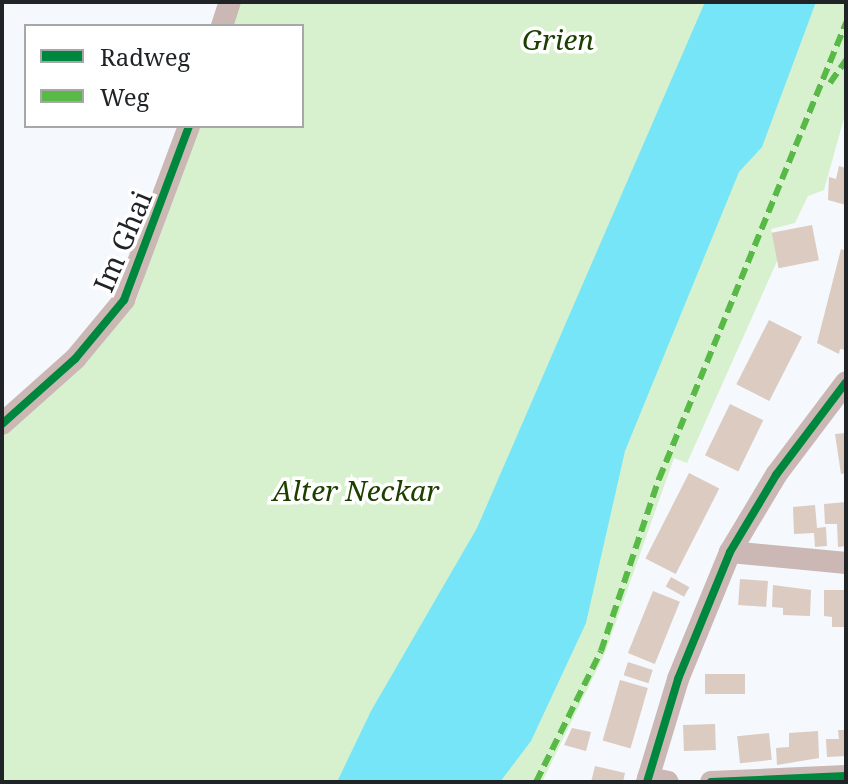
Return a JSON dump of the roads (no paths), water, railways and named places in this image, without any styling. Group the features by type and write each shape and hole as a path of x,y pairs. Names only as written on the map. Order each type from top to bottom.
{"street":[{"path":"223,24 230,2"},
{"name":"Im Ghai","path":"2,424 75,359 124,300 188,128"},
{"path":"654,781 678,679 730,552 776,475 846,382"},
{"path":"730,552 846,563"},
{"path":"711,782 846,776"}],"water":[{"path":"705,2 816,2 762,147 739,172 625,451 586,623 531,741 500,782 337,782 371,711 477,528"}],"park label":[{"name":"Grien","path":"558,39"},
{"name":"Alter Neckar","path":"356,490"}]}
